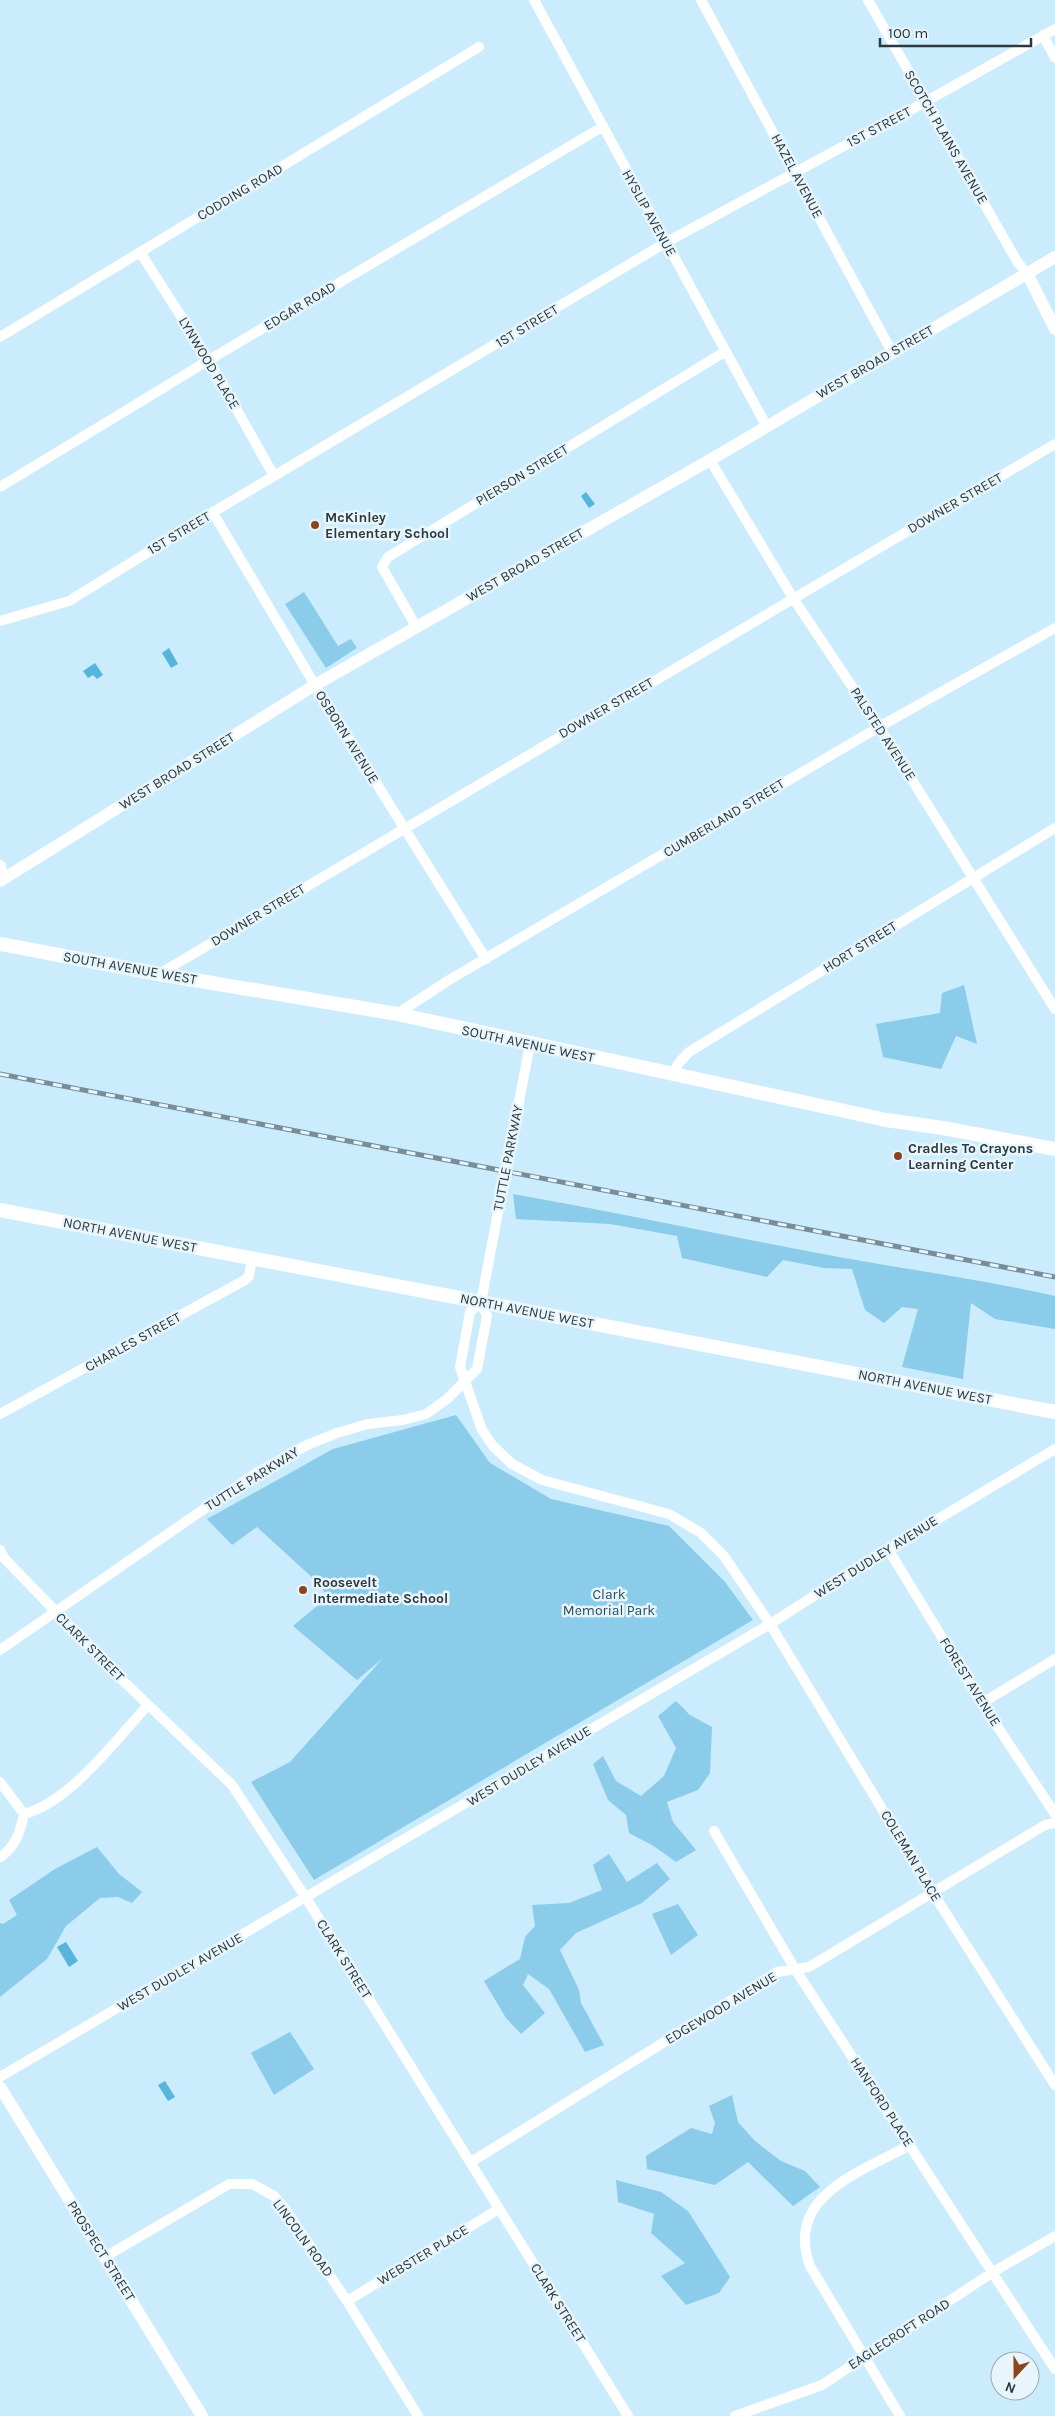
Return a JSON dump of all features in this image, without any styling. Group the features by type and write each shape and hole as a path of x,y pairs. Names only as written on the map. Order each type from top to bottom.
{"main road":[{"name":"SOUTH AVENUE WEST","path":"0,944 159,974 397,1014 886,1120 942,1128 1055,1149"},
{"name":"NORTH AVENUE WEST","path":"0,1210 1055,1412"}],"street":[{"name":"HYSLIP AVENUE","path":"534,0 766,425"},
{"name":"HAZEL AVENUE","path":"701,0 892,352"},
{"name":"SCOTCH PLAINS AVENUE","path":"868,0 1018,263 1027,273"},
{"name":"1ST STREET","path":"0,622 69,601 274,476 665,243 1055,29"},
{"path":"1043,35 1055,58"},
{"name":"CODDING ROAD","path":"0,337 479,47"},
{"name":"EDGAR ROAD","path":"0,487 209,360 602,127"},
{"name":"LYNWOOD PLACE","path":"140,252 209,360 274,476"},
{"name":"WEST BROAD STREET","path":"1,880 315,686 710,460 766,425 1055,257"},
{"path":"1027,273 1055,329"},
{"name":"PIERSON STREET","path":"417,628 382,567 388,558 726,350"},
{"name":"DOWNER STREET","path":"159,974 1055,444"},
{"name":"PALSTED AVENUE","path":"710,460 793,598 879,727 1055,1009"},
{"name":"OSBORN AVENUE","path":"213,513 315,686 486,959"},
{"name":"CUMBERLAND STREET","path":"397,1014 486,959 879,727 1055,628"},
{"name":"HORT STREET","path":"673,1074 678,1064 689,1052 972,877 1055,828"},
{"path":"0,866 1,880"},
{"name":"TUTTLE PARKWAY","path":"0,1650 256,1473 308,1445 337,1433 368,1424 403,1420 426,1414 447,1399 477,1369 487,1316 481,1302 530,1044"},
{"name":"CHARLES STREET","path":"0,1414 245,1280 249,1276 252,1259"},
{"name":"TUTTLE PARKWAY","path":"481,1302 470,1312 460,1367 482,1430 493,1446 512,1464 542,1480 669,1514 700,1533 724,1556 770,1624"},
{"name":"WEST DUDLEY AVENUE","path":"0,2077 770,1624 888,1549 1055,1449"},
{"name":"FOREST AVENUE","path":"888,1549 982,1703 1055,1814"},
{"name":"CLARK STREET","path":"0,1550 4,1558 55,1611 232,1785 306,1898 628,2416"},
{"name":"COLEMAN PLACE","path":"770,1624 933,1893 1055,2086"},
{"path":"982,1703 1055,1659"},
{"path":"24,1814 39,1810 81,1778 148,1704"},
{"path":"0,1782 24,1814 19,1836 12,1848 0,1857"},
{"name":"EDGEWOOD AVENUE","path":"471,2162 777,1972 809,1966 1045,1825 1055,1823"},
{"name":"HANFORD PLACE","path":"714,1831 795,1969 1055,2369"},
{"name":"PROSPECT STREET","path":"0,2087 202,2416"},
{"path":"900,2416 810,2266 806,2254 805,2230 811,2212 827,2192 910,2145"},
{"name":"LINCOLN ROAD","path":"105,2257 219,2189 234,2184 252,2184 274,2196 284,2207 347,2301 418,2416"},
{"name":"WEBSTER PLACE","path":"347,2301 499,2210"},
{"name":"EAGLECROFT ROAD","path":"735,2416 822,2384 993,2272 1055,2236"}],"green space":[{"path":"304,592 338,646 351,639 357,648 326,668 285,604"},
{"path":"964,985 977,1044 956,1036 941,1069 883,1057 876,1024 940,1013 942,993"},
{"path":"513,1194 866,1262 1055,1296 1055,1329 995,1319 971,1303 963,1379 902,1367 918,1309 902,1307 884,1323 865,1310 852,1269 824,1268 783,1260 767,1277 682,1258 677,1236 610,1224 516,1219"},
{"name":"Clark Memorial Park","path":"456,1415 490,1463 551,1499 669,1526 725,1582 753,1620 314,1880 251,1782 290,1762 383,1658 357,1680 293,1626 328,1597 316,1581 257,1527 232,1545 207,1519 333,1449"},
{"path":"676,1701 690,1715 712,1727 710,1773 698,1790 667,1802 673,1822 696,1850 676,1862 652,1845 629,1833 626,1815 608,1800 593,1764 603,1756 616,1781 641,1796 664,1776 676,1748 658,1716"},
{"path":"97,1847 119,1874 142,1892 132,1903 118,1897 100,1898 66,1926 47,1959 0,1997 0,1923 3,1924 17,1915 9,1900 55,1869"},
{"path":"609,1854 627,1882 657,1863 670,1879 642,1903 576,1933 560,1950 579,1990 581,2003 604,2045 585,2052 549,1989 528,1974 523,1985 545,2013 521,2034 506,2018 484,1981 520,1959 525,1937 535,1926 532,1905 569,1903 602,1890 593,1865"},
{"path":"678,1904 698,1935 671,1955 652,1914"},
{"path":"290,2032 314,2069 274,2095 251,2053"},
{"path":"732,2095 738,2122 755,2141 781,2161 805,2171 820,2187 793,2206 748,2162 715,2185 647,2169 646,2156 691,2128 712,2134 715,2123 709,2106"},
{"path":"616,2180 661,2192 688,2211 730,2277 719,2293 686,2305 661,2276 685,2263 651,2233 654,2214 618,2202"}],"shaded area":[{"path":"586,492 595,504 589,508 581,496"},
{"path":"169,648 178,664 171,668 162,653"},
{"path":"95,663 103,675 97,679 93,675 88,678 83,671"},
{"path":"66,1942 78,1961 69,1967 57,1947"},
{"path":"165,2081 175,2097 168,2101 158,2085"}],"railway":[{"path":"0,1074 1055,1277"}],"place":[{"name":"McKinley Elementary School","path":"315,525"},
{"name":"Cradles To Crayons Learning Center","path":"898,1156"},
{"name":"Roosevelt Intermediate School","path":"303,1590"}]}
